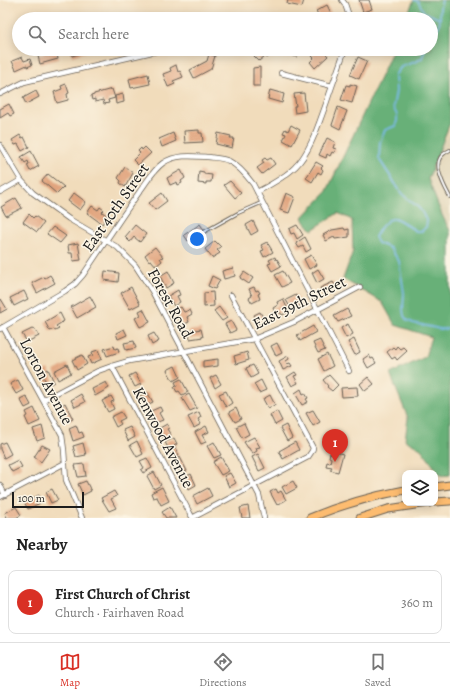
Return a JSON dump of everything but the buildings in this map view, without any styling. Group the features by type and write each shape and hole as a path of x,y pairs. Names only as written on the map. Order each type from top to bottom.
{"main road":[{"path":"438,486 450,485"},
{"path":"310,518 357,501 402,491"},
{"path":"438,502 450,501"},
{"path":"360,518 388,510 411,506"}],"street":[{"path":"342,0 348,12"},
{"path":"0,94 24,82 135,56"},
{"path":"256,192 287,174 296,167 305,155 318,127 343,56"},
{"path":"281,73 332,86"},
{"name":"Forest Road","path":"0,145 21,180 33,193 69,219 117,247 135,265 152,291 259,495 264,518"},
{"name":"East 40th Street","path":"2,328 75,284 83,275 155,170 170,159 182,156 196,156 228,161 234,164 246,175 262,202 349,370"},
{"path":"0,192 21,180"},
{"name":"East 39th Street","path":"43,400 98,371 129,361 254,339 294,322 360,287"},
{"path":"231,295 313,448 308,458 254,486"},
{"name":"Lorton Avenue","path":"2,328 62,435 66,480 82,518"},
{"name":"Kenwood Avenue","path":"112,366 192,517 195,517 254,486"},
{"path":"0,485 2,496 65,463"}],"lane":[{"path":"450,150 440,156 439,160 439,172 450,197"},
{"path":"202,233 238,213 262,202"}],"shaded area":[{"path":"450,133 450,271 411,168 432,158"}],"green space":[{"path":"414,0 450,0 450,123 428,179 450,231 450,475 441,476 421,449 405,440 408,418 390,374 425,357 431,337 395,325 382,302 343,279 353,251 352,220 338,213 312,230 302,218 326,193 390,56 438,56 438,12 408,12"}],"waterway":[{"path":"414,0 418,1 424,12"},
{"path":"438,27 442,0"},
{"path":"423,56 417,61 401,67 395,75 396,91 393,107 397,115 397,121 395,126 385,130 380,142 379,159 402,194 422,212 427,222 426,227 422,231 416,231 396,218 388,220 381,227 375,237 378,243 390,248 399,261 404,293 403,310 404,316 407,320 413,323 440,329 450,329"}],"place":[{"name":"First Church of Christ","path":"335,462"}]}
